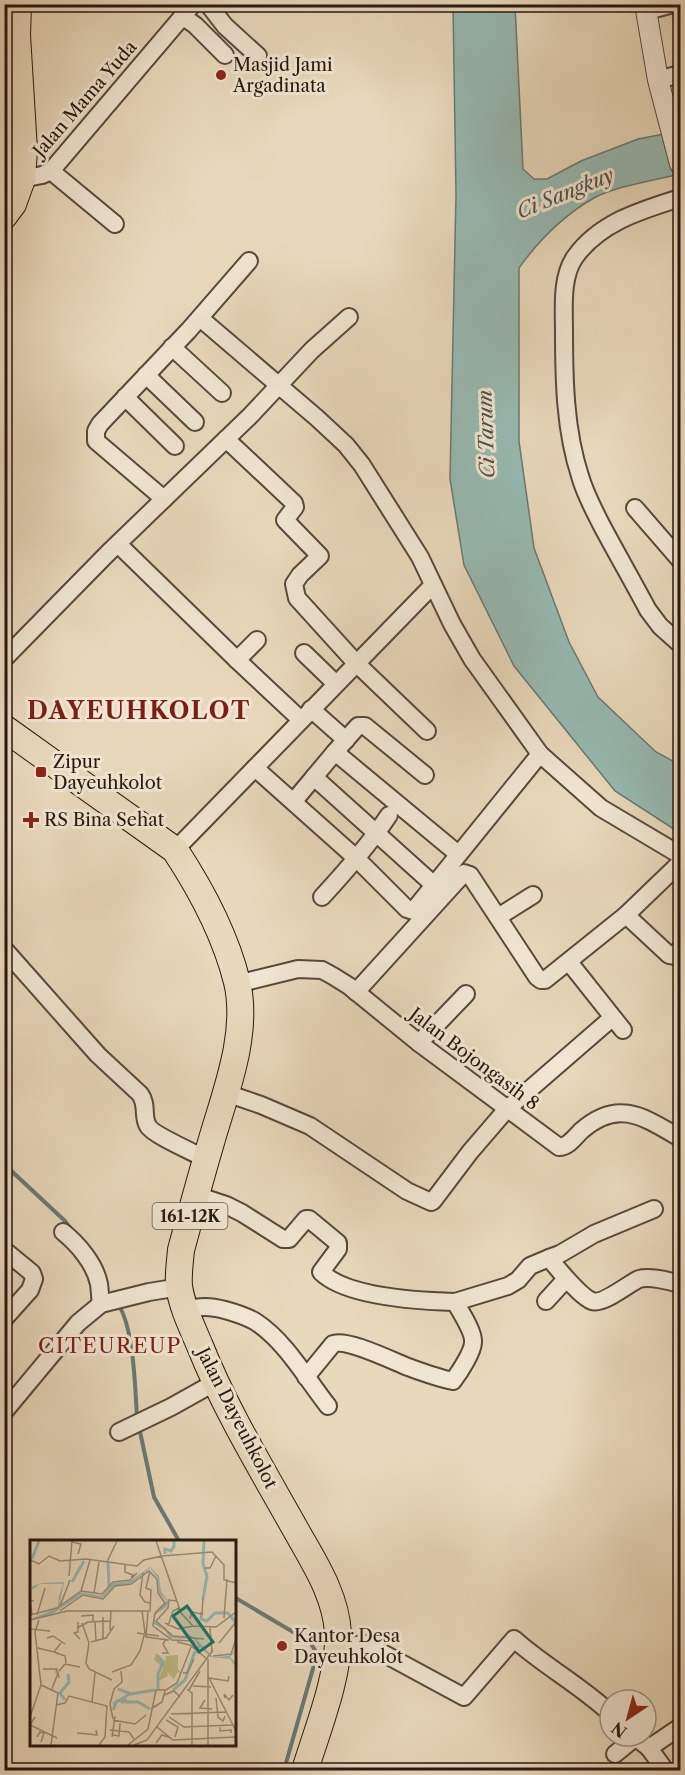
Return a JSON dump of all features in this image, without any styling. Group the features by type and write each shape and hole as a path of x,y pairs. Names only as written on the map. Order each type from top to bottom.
{"main road":[{"path":"4,216 13,204 22,179 24,150 17,35 18,4"},
{"name":"Jalan Dayeuhkolot","path":"4,728 175,850 213,919 228,952 237,984 240,1016 235,1061 181,1250 179,1273 182,1298 214,1383 325,1583 332,1602 338,1633 335,1664 305,1770"}],"street":[{"path":"208,4 225,26 258,56"},
{"path":"673,4 646,8 658,80 681,164"},
{"name":"Jalan Mama Yuda","path":"22,179 42,176 51,171 187,10"},
{"path":"187,10 195,25 225,55"},
{"path":"658,80 681,74"},
{"path":"51,171 116,224"},
{"path":"681,198 632,215 604,229 584,246 567,269 564,304 564,385 573,447 589,501 648,610 660,626 681,644"},
{"path":"164,498 96,441 96,431 249,261"},
{"path":"4,659 226,439 312,350 349,317"},
{"path":"200,318 317,418 346,445 362,465 420,557 452,624 472,659 540,754 601,808 681,855"},
{"path":"172,347 222,393"},
{"path":"146,375 195,422"},
{"path":"125,398 175,446"},
{"path":"226,439 294,503 295,507 285,520 320,556 294,584 297,598 356,663 427,731"},
{"path":"635,508 681,560"},
{"path":"118,544 237,660 306,715 458,854"},
{"path":"175,850 433,585"},
{"path":"237,660 257,640"},
{"path":"304,653 336,684"},
{"path":"294,801 358,726 365,726 425,775"},
{"path":"255,768 356,858 407,909 413,911 540,754"},
{"path":"314,777 434,885"},
{"path":"322,897 377,833 389,815"},
{"path":"356,992 464,873 470,875 537,977 545,980 626,915 681,863"},
{"path":"498,917 533,895"},
{"path":"626,915 669,955 674,956 681,949"},
{"path":"4,949 98,1055 140,1094 144,1099 146,1121 151,1130 206,1159"},
{"path":"226,1093 310,1126 407,1191 431,1202 507,1109 617,1024 569,962"},
{"name":"Jalan Bojongasih 8","path":"237,984 298,969 322,970 356,992 507,1109 562,1148 598,1118 617,1112 641,1117 681,1138"},
{"path":"420,1043 466,994"},
{"path":"196,1195 242,1213 283,1239 289,1239 306,1219 309,1219 338,1243 338,1249 321,1272 359,1290 420,1301 455,1302 508,1286 518,1280 530,1266 560,1254 594,1234 654,1209"},
{"path":"63,1232 74,1241 88,1260 109,1303"},
{"path":"4,1250 32,1273 34,1279 30,1290 4,1319"},
{"path":"549,1258 566,1279 591,1301 596,1302 600,1302 641,1278 668,1280 681,1284"},
{"path":"546,1300 566,1279"},
{"path":"4,1412 78,1323 109,1303 149,1292 182,1298 197,1306 208,1306 242,1315 254,1321 269,1332 328,1406"},
{"path":"306,1377 333,1344 339,1342 453,1381 466,1360 473,1342 472,1335 455,1302"},
{"path":"132,1426 214,1383"},
{"path":"336,1647 366,1644 464,1696 513,1639 534,1657 598,1703"},
{"path":"658,1742 681,1727"},
{"path":"615,1754 622,1748"},
{"path":"649,1748 665,1770"}],"water":[{"path":"453,5 515,5 523,169 534,179 547,179 581,161 638,139 680,131 680,174 625,187 594,198 572,212 553,229 519,268 519,441 534,548 569,642 598,697 656,752 680,765 680,833 615,791 514,666 464,565 450,479 456,194"}],"waterway":[{"path":"4,1164 71,1229"},
{"path":"118,1304 131,1342 137,1417"},
{"path":"139,1427 154,1497 178,1540"},
{"path":"236,1598 310,1642 316,1652 284,1770"}],"place":[{"name":"Masjid Jami Argadinata","path":"221,75"},
{"name":"Zipur Dayeuhkolot","path":"41,772"},
{"name":"RS Bina Sehat","path":"31,820"},
{"name":"Kantor Desa Dayeuhkolot","path":"282,1646"}],"district":[{"name":"DAYEUHKOLOT","path":"139,711"},
{"name":"CITEUREUP","path":"110,1346"}],"water label":[{"name":"Ci Sangkuy","path":"565,193"},
{"name":"Ci Tarum","path":"486,434"}]}
